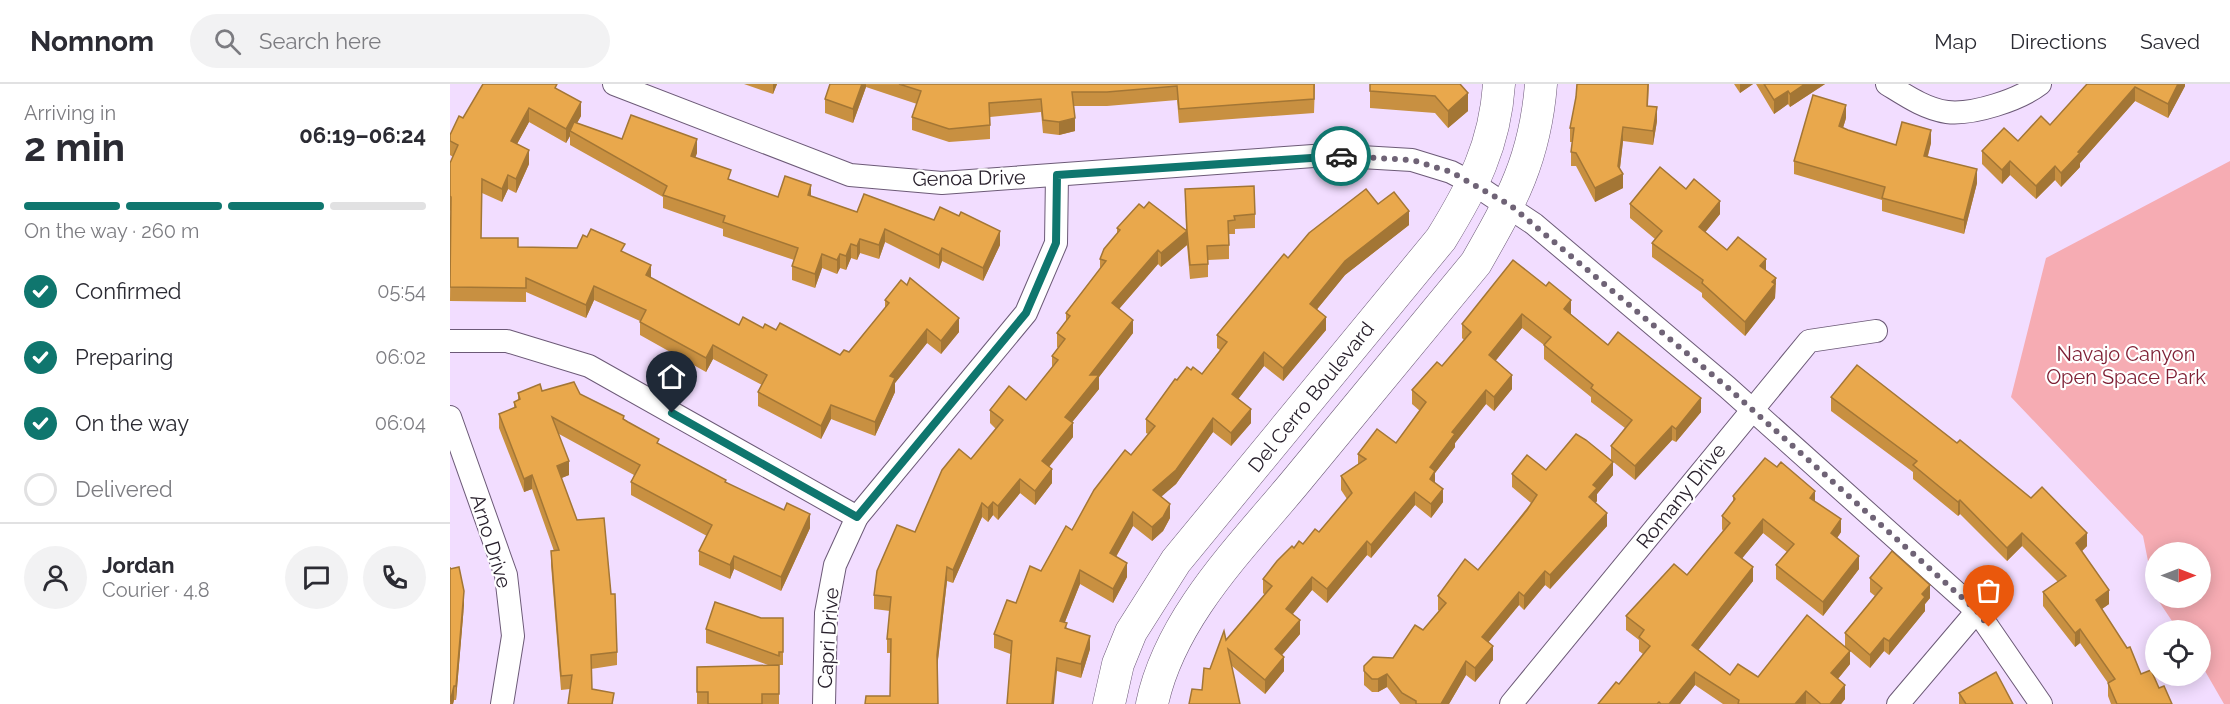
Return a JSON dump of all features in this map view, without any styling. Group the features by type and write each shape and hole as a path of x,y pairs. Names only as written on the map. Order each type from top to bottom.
{"street":[{"name":"Genoa Drive","path":"614,84 850,175 942,183 1327,155 1412,160 1451,172 1510,205 1752,409 1977,611 2041,704"},
{"name":"Del Cerro Boulevard","path":"1109,704 1118,664 1131,632 1176,561 1441,239 1474,184 1489,148 1499,84"},
{"path":"1152,704 1158,676 1168,652 1210,586 1476,263 1510,205 1528,163 1541,84"},
{"path":"1887,84 1916,102 1947,112 2001,104 2026,94 2040,84"},
{"name":"Capri Drive","path":"824,704 826,613 835,565 857,517 1026,313 1056,243 1057,175"},
{"name":"Romany Drive","path":"1511,704 1809,341 1876,331"},
{"path":"450,341 507,341 589,366 857,517"},
{"name":"Arno Drive","path":"450,417 506,576 513,636 502,704"},
{"path":"1898,704 1977,611"}],"green space":[{"name":"Navajo Canyon Open Space Park","path":"2230,161 2230,704 2224,704 2211,681 2211,620 2171,620 2163,608 2211,608 2211,542 2145,542 2145,546 2143,536 2011,397 2046,258"}],"building":[{"path":"483,84 557,84 555,88 581,102 566,129 529,108 511,141 529,150 516,179 508,175 502,189 482,179 481,238 518,238 518,247 577,248 583,235 587,237 591,229 625,244 621,251 651,265 646,275 739,325 743,317 763,328 765,324 776,330 780,323 840,355 844,350 849,352 889,303 885,300 901,280 907,285 910,278 959,318 941,341 927,329 890,376 895,378 875,422 831,405 821,426 758,392 767,375 713,345 706,358 640,322 646,310 594,286 586,305 526,278 526,288 450,287 450,163 458,145 450,141 450,135 459,116 463,118"},
{"path":"830,84 862,84 853,109 825,99"},
{"path":"899,84 1314,84 1314,99 1179,109 1177,86 1107,92 1072,92 1075,118 1059,122 1043,120 1041,99 989,103 990,125 949,129 912,117 921,91"},
{"path":"1370,84 1460,84 1468,93 1448,111 1435,96 1370,91"},
{"path":"1577,84 1648,84 1647,106 1657,107 1653,131 1623,127 1618,166 1623,174 1595,188 1576,153 1571,152 1574,128 1570,128"},
{"path":"1764,84 1805,84 1790,94 1788,91 1774,100"},
{"path":"2087,84 2178,84 2168,104 2135,87 2061,173 2055,166 2036,186 2010,161 2002,170 1982,151 2004,128 2018,141 2041,116 2050,125"},
{"path":"1813,95 1846,105 1839,126 1896,145 1902,122 1931,130 1924,156 1977,169 1964,220 1882,198 1885,187 1794,161"},
{"path":"631,115 697,139 691,156 731,170 728,179 778,197 785,176 811,185 808,195 857,212 864,194 934,220 940,207 959,216 961,212 1000,231 983,268 942,248 939,255 885,229 879,245 860,239 857,246 851,244 846,256 840,254 837,260 822,254 815,274 792,266 798,248 723,222 725,216 663,195 667,186 570,131 574,122 622,139"},
{"path":"1660,167 1686,189 1694,179 1720,201 1699,227 1727,250 1738,237 1766,259 1760,266 1776,278 1772,282 1775,284 1745,322 1702,283 1703,280 1652,243 1662,231 1630,204"},
{"path":"1254,186 1255,214 1234,216 1235,220 1228,221 1229,245 1207,246 1208,264 1190,265 1185,189"},
{"path":"1366,189 1378,204 1394,192 1409,211 1345,261 1310,304 1326,317 1283,368 1264,352 1232,394 1251,409 1231,433 1213,418 1176,470 1153,490 1170,504 1163,517 1152,527 1133,512 1110,553 1127,563 1113,589 1080,570 1060,621 1067,623 1065,628 1090,636 1081,664 1057,658 1052,704 1007,704 1012,641 994,634 1007,600 1016,603 1030,566 1041,571 1066,526 1072,530 1094,490 1125,450 1131,455 1155,426 1146,419 1175,379 1177,380 1187,367 1191,370 1193,367 1202,374 1227,342 1217,335 1284,254 1288,258 1309,233"},
{"path":"1149,202 1187,231 1161,253 1158,250 1112,303 1133,320 1090,375 1099,375 1065,417 1073,423 1042,461 1052,469 1035,491 1020,479 998,506 993,502 988,508 982,503 953,570 947,567 937,655 938,704 865,704 866,696 890,696 891,639 887,639 891,597 874,595 877,571 897,525 915,532 942,470 959,449 971,459 1003,420 990,410 1009,386 1026,400 1058,360 1052,356 1065,339 1057,333 1070,316 1066,313 1106,261 1100,259 1104,249 1120,230 1117,228 1139,204 1144,208"},
{"path":"1513,260 1546,286 1549,282 1571,300 1564,309 1608,345 1618,332 1701,398 1676,429 1672,426 1635,466 1611,446 1632,420 1591,388 1593,385 1544,345 1551,337 1522,314 1489,355 1512,375 1494,397 1486,390 1452,432 1455,434 1430,467 1435,471 1430,479 1443,489 1431,504 1415,492 1371,545 1367,541 1327,589 1312,577 1286,609 1300,620 1275,649 1284,657 1265,680 1228,649 1240,704 1189,704 1192,689 1202,690 1204,668 1210,669 1224,631 1226,640 1272,586 1263,579 1277,561 1292,546 1294,548 1299,541 1303,544 1315,529 1319,532 1352,493 1341,476 1366,459 1358,454 1377,429 1396,443 1426,402 1412,390 1437,362 1442,366 1471,332 1462,324"},
{"path":"1857,365 1957,443 1960,440 2031,498 2042,487 2087,533 2076,543 2109,590 2096,600 2127,648 2130,647 2141,674 2145,672 2145,686 2158,686 2159,688 2164,686 2172,704 2117,704 2108,683 2115,679 2080,629 2075,633 2043,592 2066,576 2022,533 2007,548 1960,500 1958,502 1913,465 1917,461 1831,397"},
{"path":"574,382 580,394 624,416 623,419 659,439 657,443 726,480 725,482 784,510 787,503 810,514 781,577 734,556 730,565 699,551 712,525 631,482 640,465 552,417 569,461 557,466 577,520 604,518 611,594 615,594 617,652 591,655 592,689 614,693 612,704 568,704 572,675 561,676 551,551 559,550 532,475 524,479 499,414 516,407 514,402 520,399 518,393 540,384 542,391"},
{"path":"1576,434 1613,462 1593,485 1597,488 1589,497 1607,513 1550,575 1545,571 1524,596 1519,592 1482,637 1493,646 1475,668 1466,661 1441,704 1416,704 1416,701 1402,693 1387,674 1378,679 1372,679 1364,671 1364,666 1373,657 1393,658 1415,625 1423,630 1446,603 1438,596 1465,559 1478,570 1527,510 1537,495 1512,474 1527,455 1546,470"},
{"path":"1765,458 1777,467 1781,462 1815,491 1810,498 1841,519 1831,533 1859,556 1823,602 1776,565 1794,544 1763,519 1735,553 1753,567 1692,645 1730,675 1738,664 1758,677 1807,615 1850,651 1831,673 1845,685 1830,704 1821,704 1806,691 1795,704 1738,704 1739,700 1695,672 1669,704 1659,702 1657,704 1598,704 1616,682 1619,684 1650,646 1639,637 1644,630 1626,616 1674,564 1687,575 1730,523 1722,516 1735,499 1733,496"},
{"path":"1892,551 1930,585 1922,594 1925,597 1889,641 1884,638 1870,655 1845,633 1882,588 1870,578"},
{"path":"459,567 464,591 456,686 454,686 450,702 450,569"},
{"path":"715,602 761,618 783,618 783,652 779,652 779,656 706,629"},
{"path":"779,665 779,694 762,694 762,704 708,704 708,692 697,692 697,667"},
{"path":"1996,672 2013,704 1966,704 1959,693"}],"way so far":[{"path":"1341,156 1412,160 1451,172 1510,205 1740,398 1977,611 1989,627"}],"route":[{"path":"672,413 857,517 1026,313 1056,243 1057,175 1327,155 1341,156"}]}
